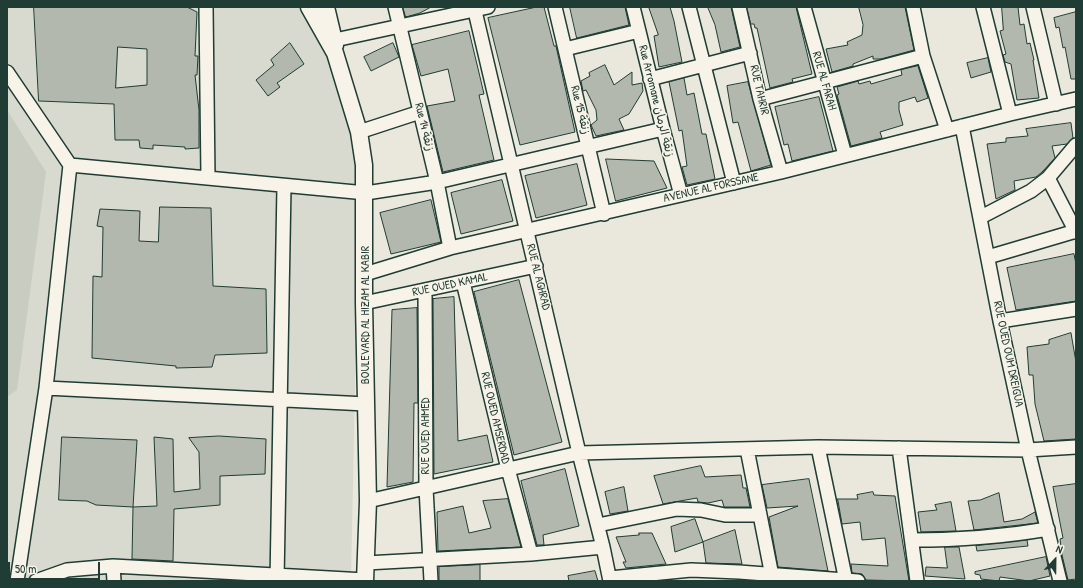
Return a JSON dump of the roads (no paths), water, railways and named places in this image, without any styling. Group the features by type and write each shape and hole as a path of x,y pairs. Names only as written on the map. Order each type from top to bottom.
{"street":[{"path":"206,7 208,178"},
{"name":"BOULEVARD AL HIZAM AL KABIR","path":"309,7 332,43"},
{"name":"BOULEVARD AL HIZAM AL KABIR","path":"326,7 332,43 359,132 364,165 366,193 364,303 368,501 365,581"},
{"name":"Rue 14 زنقة","path":"395,7 437,182 450,248"},
{"path":"332,43 488,7"},
{"name":"Rue 15 زنقة","path":"555,7 604,214"},
{"name":"Rue Arromane زنقة الرمان","path":"633,7 650,80 681,195"},
{"path":"689,7 734,183"},
{"name":"RUE TAHRIR","path":"739,7 760,100 782,172"},
{"name":"RUE AL FARAH","path":"804,7 845,155"},
{"path":"913,7 923,56 947,130"},
{"path":"983,7 1010,114"},
{"path":"1033,7 1056,104"},
{"name":"RUE AL AGHRAD","path":"474,9 525,229 536,266 610,579"},
{"path":"565,49 639,31"},
{"path":"650,80 750,54"},
{"path":"760,100 923,56"},
{"path":"7,72 70,165 46,388 16,581"},
{"name":"AVENUE AL FORSSANE","path":"365,274 450,248 525,229 604,214 782,172 1010,114 1076,99"},
{"path":"359,132 420,112"},
{"name":"RUE OUED OUM DREIGUA","path":"962,126 981,217 1000,321 1028,450 1060,581"},
{"path":"70,165 366,193 437,182 511,166 663,129"},
{"path":"981,217 1031,191 1048,178 1076,144"},
{"path":"988,257 1076,231 1048,178"},
{"path":"277,578 284,186"},
{"name":"RUE OUED KAMAL","path":"364,303 536,266"},
{"name":"RUE OUED AMSERDAD","path":"463,282 508,469 531,554"},
{"name":"RUE OUED AHMED","path":"425,290 426,488 431,581"},
{"path":"1000,321 1076,308"},
{"path":"46,388 280,401 366,404"},
{"path":"368,501 579,453 818,447 1028,450 1076,447"},
{"path":"610,579 691,570 772,578 850,580 818,447"},
{"path":"899,448 917,581"},
{"path":"747,449 772,578"},
{"path":"598,525 677,509 701,510 725,515 760,515"},
{"path":"912,540 986,538 1048,529"},
{"path":"366,563 531,554 603,547"},
{"path":"113,566 114,581"},
{"path":"36,581 67,570 113,566 277,578 365,581"}]}
